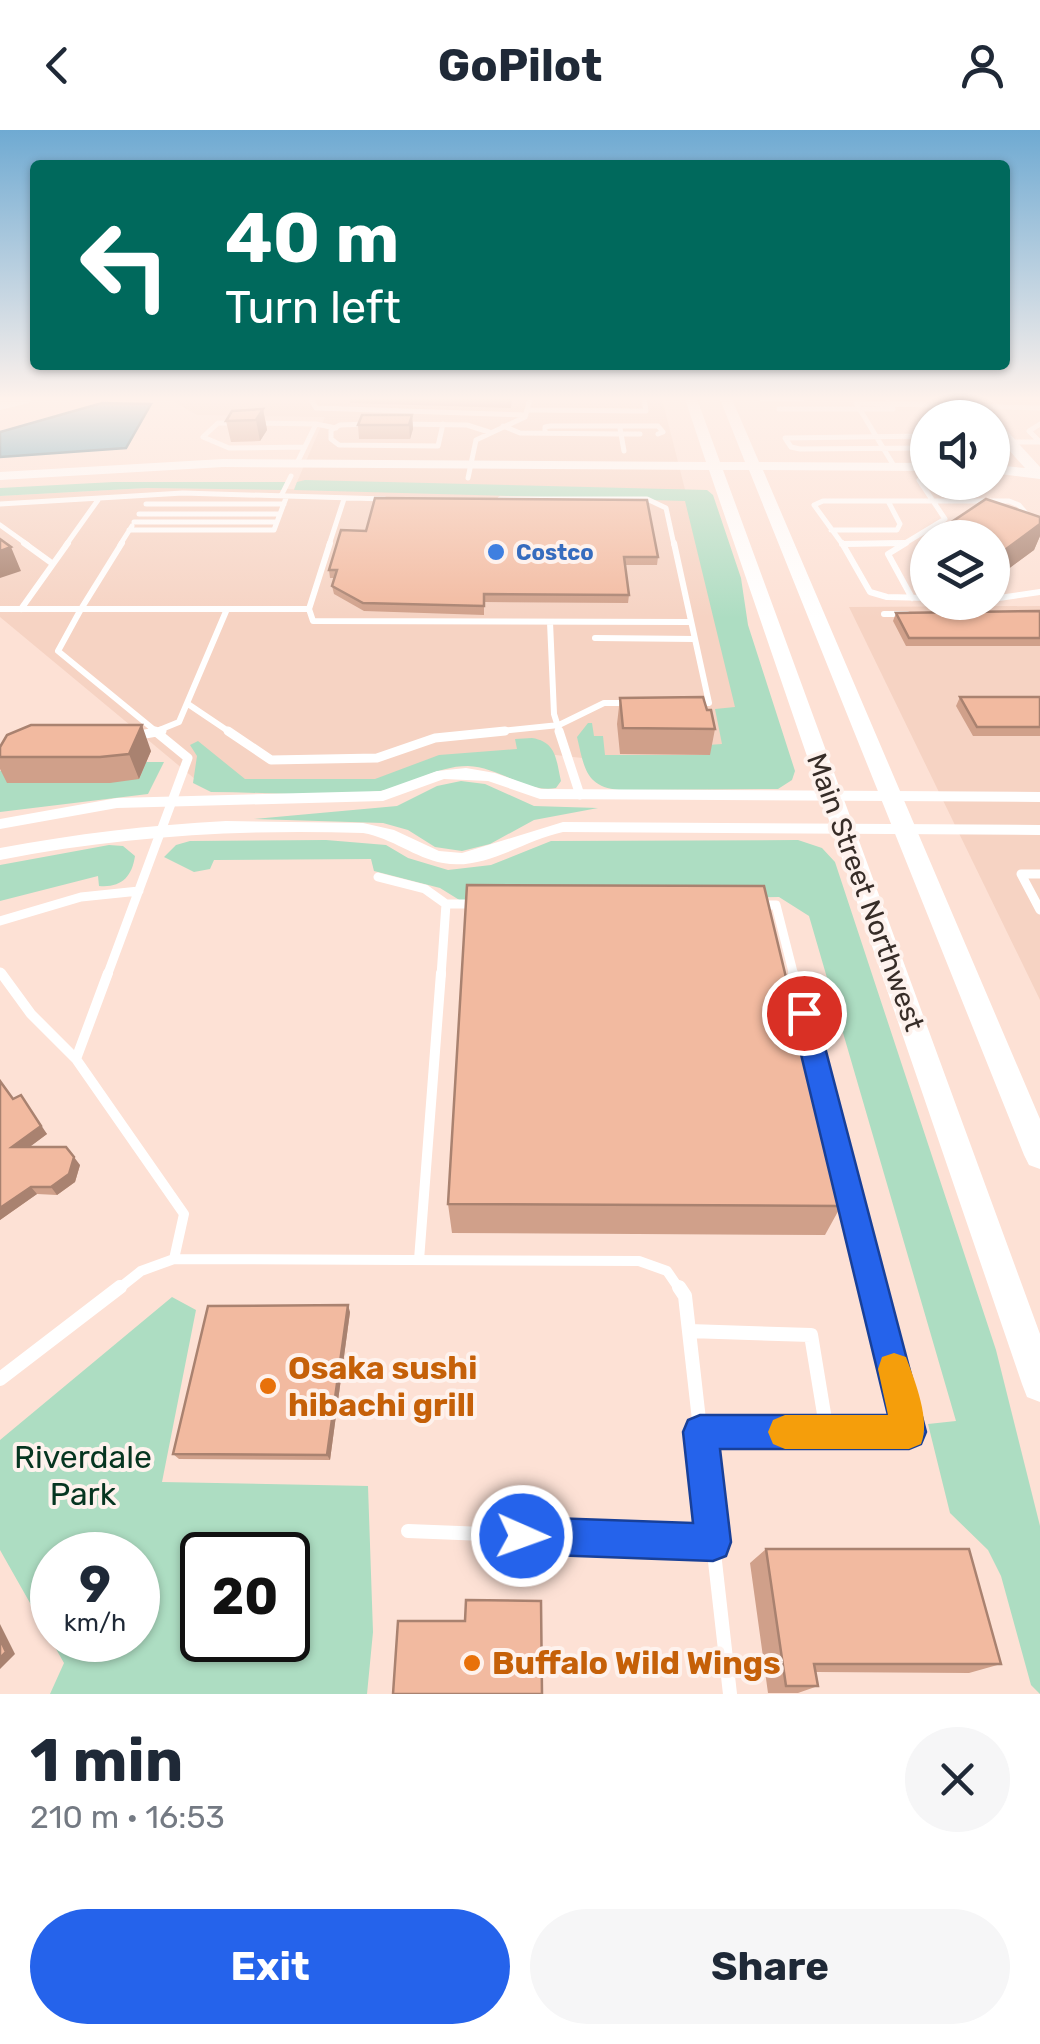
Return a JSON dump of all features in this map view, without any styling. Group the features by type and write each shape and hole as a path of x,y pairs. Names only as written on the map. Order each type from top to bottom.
{"main road":[{"path":"0,479 79,472"},
{"path":"0,479 270,472"},
{"path":"591,472 910,475"},
{"path":"757,473 768,472"},
{"path":"1012,472 1039,476"},
{"name":"Main Street Northwest","path":"716,473 1040,1384"},
{"name":"Main Street Northwest","path":"757,473 1040,1155"},
{"path":"1010,479 1039,476"}],"street":[{"path":"0,824 68,809 174,799 383,796 442,774 466,772 490,776 540,794 1040,796"},
{"path":"0,854 60,840 162,828 381,830 433,856 458,859 484,855 527,834 563,826 1040,830"}],"lane":[{"path":"275,526 293,472"},
{"path":"76,1059 188,758 58,651 151,496"},
{"path":"0,504 151,496 401,499"},
{"path":"146,504 284,499"},
{"path":"344,499 310,609 314,622 691,622"},
{"path":"496,499 659,502 666,508 709,703 691,703"},
{"path":"21,609 98,500"},
{"path":"910,598 877,598 867,593 842,544 815,508 823,501 1009,501 1018,504 1040,530"},
{"path":"828,530 897,530 900,524 888,501"},
{"path":"910,594 888,554 945,520 935,501"},
{"path":"139,514 280,514"},
{"path":"943,516 960,516"},
{"path":"1011,516 1028,516"},
{"path":"134,522 275,526"},
{"path":"0,526 52,564"},
{"path":"129,530 275,526"},
{"path":"842,544 908,543"},
{"path":"1010,596 1040,592"},
{"path":"0,609 310,609"},
{"path":"128,737 159,732 180,722 227,609"},
{"path":"884,614 910,614"},
{"path":"550,622 554,714 580,794"},
{"path":"596,638 695,639"},
{"path":"188,704 270,760 362,760 435,738 559,725 604,703 638,703"},
{"path":"1040,874 1021,874 1040,910"},
{"path":"378,877 425,889 446,904 485,904"},
{"path":"0,921 81,897 139,891"},
{"path":"418,1260 446,904"},
{"path":"700,1432 909,1432 776,905 737,905"},
{"path":"0,972 31,1014 76,1059 184,1214 174,1259"},
{"path":"0,1379 142,1270 174,1259 640,1261 667,1270 685,1296 730,1694"},
{"path":"689,1330 810,1335 827,1432"},
{"path":"408,1531 713,1542"}],"shaded area":[{"path":"301,472 681,472 754,761 591,759 529,752 429,759 375,783 201,784 0,617 0,496 147,488 294,489"},
{"path":"1010,606 1040,606 1040,1000 849,607 910,607 910,620 1010,620"}],"green space":[{"path":"114,482 288,482 284,490 147,488 0,496 0,488"},
{"path":"297,482 707,490 713,495 741,578 748,625 795,771 792,780 778,789 619,790 599,785 584,766 577,737 588,723 592,723 594,736 603,736 605,755 708,755 708,745 722,744 715,709 735,707 685,501 294,490"},
{"path":"532,738 546,743 554,753 561,781 556,788 534,787 468,766 445,769 380,791 211,792 193,783 197,756 190,745 198,741 245,779 375,779 439,755 517,749 515,739"},
{"path":"146,762 164,762 148,794 0,812 0,771 15,764 139,779"},
{"path":"461,781 485,784 534,806 598,808 534,820 490,844 462,851 435,847 408,830 383,823 254,819 397,806 437,786"},
{"path":"326,840 386,845 408,858 448,870 491,865 551,841 798,840 822,848 835,862 996,1350 1040,1526 1040,1694 1031,1685 1001,1576 988,1550 950,1513 928,1424 956,1421 809,916 779,897 461,901 440,888 374,871 371,859 214,860 210,869 194,872 164,857 176,845 190,841"},
{"path":"109,845 123,846 135,856 131,870 119,883 99,886 98,876 0,901 0,865"},
{"name":"Riverdale Park","path":"172,1297 196,1310 162,1482 368,1486 373,1632 367,1694 50,1694 63,1662 160,1662 160,1532 30,1532 30,1603 0,1550 0,1440"}],"building":[{"name":"Costco","path":"375,498 647,500 658,557 624,557 629,595 484,594 484,606 363,603 332,586 337,570 329,570 341,530 366,531"},
{"path":"989,500 1040,517 1040,524 1010,546 1010,520 954,520"},
{"path":"0,539 11,547 0,551"},
{"path":"1010,611 1040,611 1040,638 909,638 896,613 910,613 910,620 1010,620"},
{"path":"703,697 715,729 623,728 620,698"},
{"path":"960,697 1040,697 1040,727 977,727"},
{"path":"31,725 142,725 129,754 0,757 0,747 7,735"},
{"path":"467,885 764,886 841,1206 448,1204"},
{"path":"0,1081 13,1099 21,1095 41,1126 12,1147 66,1147 74,1157 69,1174 51,1187 31,1187 0,1208"},
{"name":"Osaka sushi hibachi grill","path":"348,1305 327,1455 173,1454 208,1306"},
{"path":"766,1549 969,1549 1001,1664 814,1664 818,1686 786,1686"},
{"name":"Buffalo Wild Wings","path":"466,1600 541,1601 542,1694 393,1694 398,1621 465,1621"}],"slow traffic":[{"path":"785,1432 909,1432 894,1369"}],"place":[{"name":"Costco","path":"496,552"},
{"name":"Osaka sushi hibachi grill","path":"268,1386"},
{"name":"Buffalo Wild Wings","path":"472,1663"}],"route":[{"path":"522,1536 713,1542 700,1432 909,1432 804,1013"}]}
